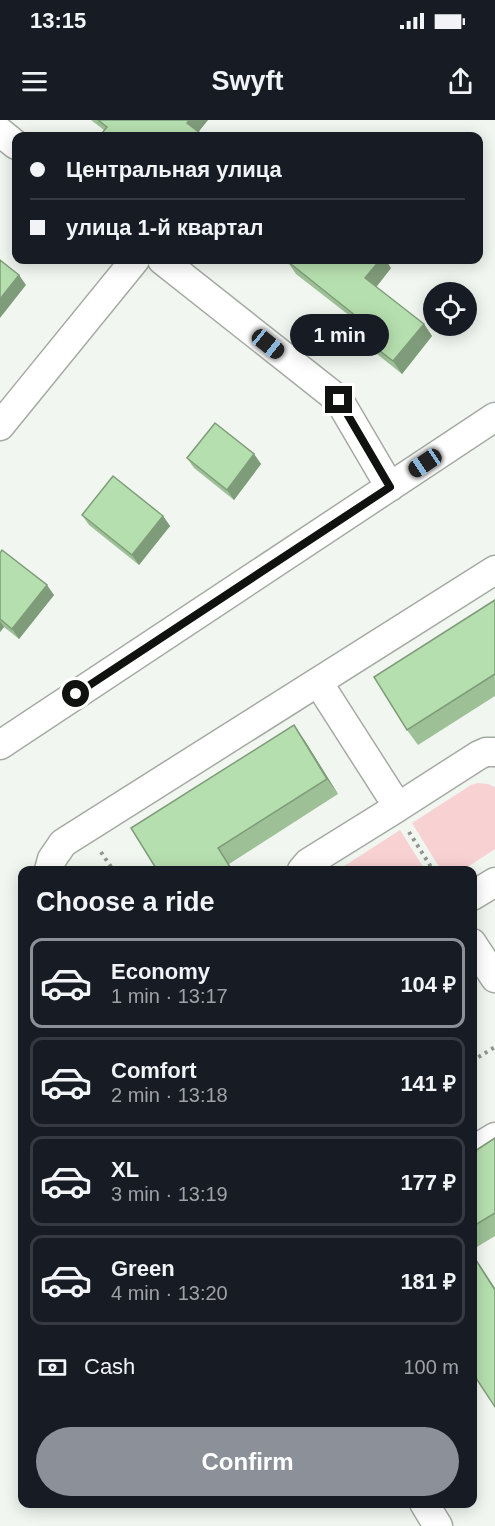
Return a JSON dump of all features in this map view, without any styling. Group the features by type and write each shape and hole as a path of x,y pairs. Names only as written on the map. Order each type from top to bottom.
{"street":[{"path":"0,132 12,142"},
{"path":"0,426 132,264"},
{"path":"167,264 339,400 390,487"},
{"path":"0,745 495,417"},
{"path":"50,866 63,843 495,570"},
{"path":"318,682 396,808"},
{"path":"305,866 479,755 495,752"},
{"path":"477,894 495,882"},
{"path":"477,951 495,978"},
{"path":"477,1148 495,1137"},
{"path":"423,1508 423,1526"},
{"path":"425,1508 438,1526"}],"path":[{"path":"396,808 431,866"},
{"path":"477,1058 495,1047"}],"shaded area":[{"path":"477,783 495,787 495,849 469,866 439,866 412,823"},
{"path":"400,830 422,866 344,866"}],"building":[{"path":"98,120 189,120 187,123 199,132 103,132 107,127"},
{"path":"0,260 19,275 0,299"},
{"path":"291,264 377,264 365,278 423,323 393,361 358,334 366,324"},
{"path":"215,423 254,454 227,490 187,458"},
{"path":"113,476 163,516 132,555 82,515"},
{"path":"2,550 47,585 12,629 0,619 0,553"},
{"path":"495,600 495,674 407,730 374,677"},
{"path":"294,725 327,779 218,848 229,866 155,866 131,828"},
{"path":"495,1138 495,1213 477,1224 477,1150"},
{"path":"477,1262 495,1290 495,1407 477,1380"}],"route":[{"path":"76,694 390,487 339,400"}]}
